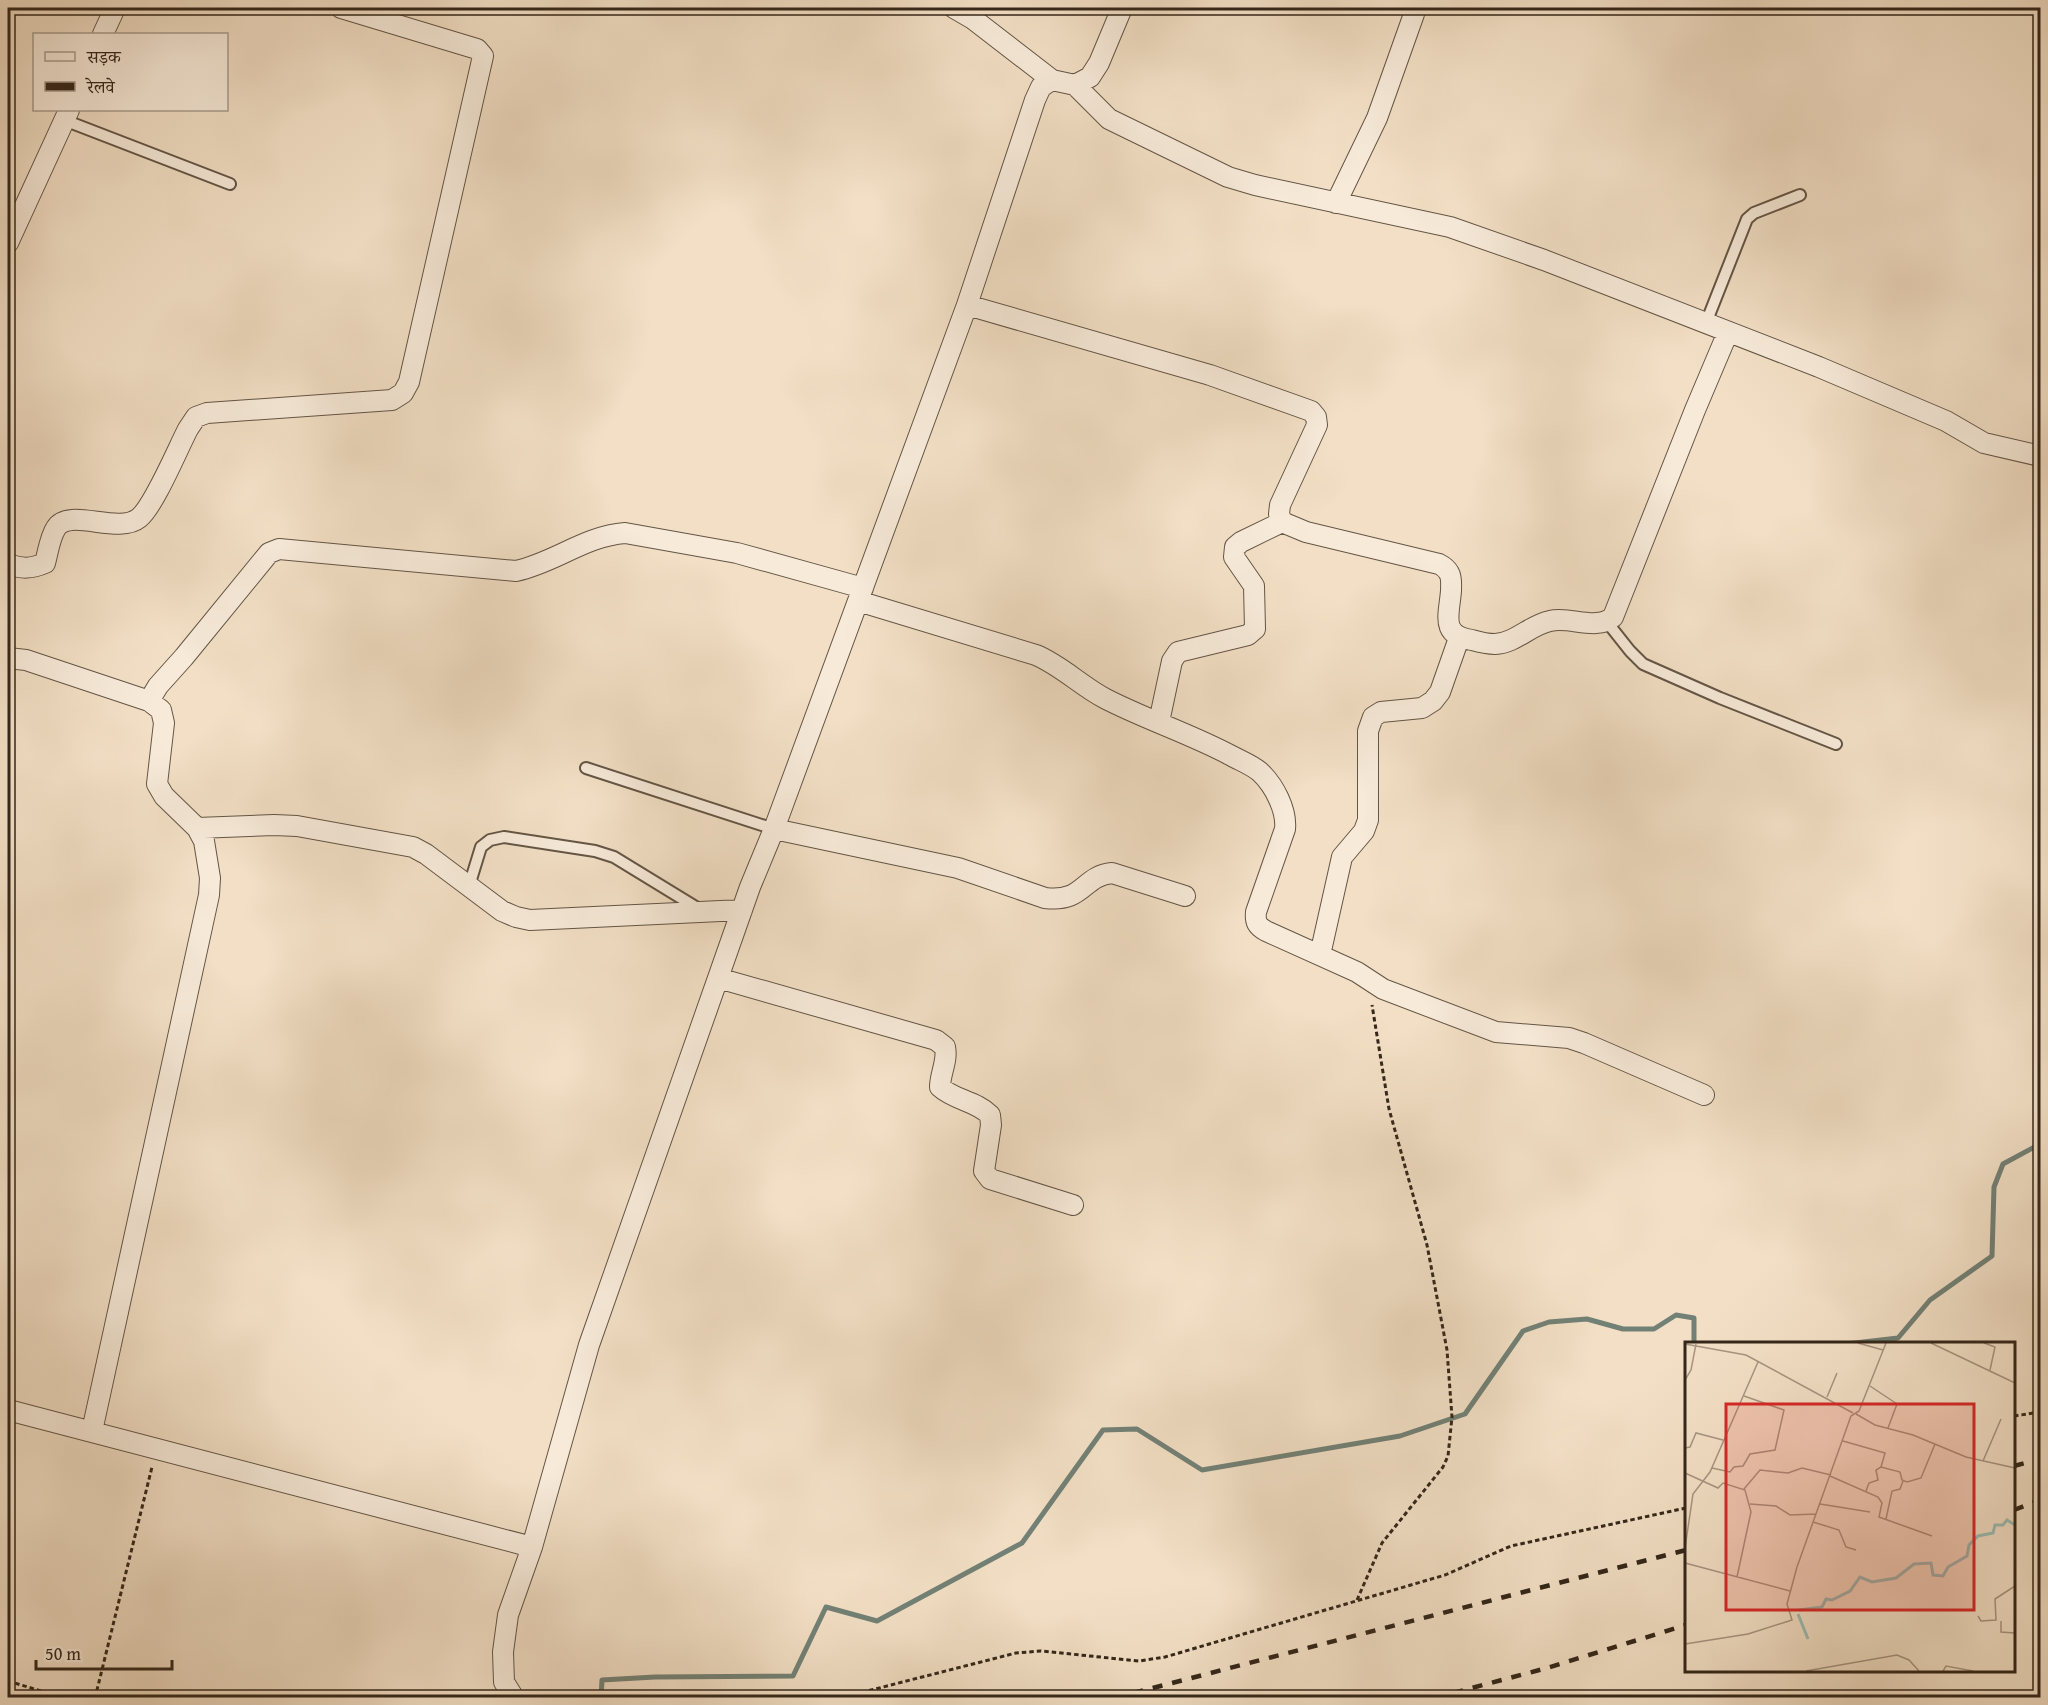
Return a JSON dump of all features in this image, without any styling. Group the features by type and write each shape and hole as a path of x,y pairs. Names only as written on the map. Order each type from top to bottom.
{"street":[{"path":"103,33 115,8"},
{"path":"8,564 19,568 32,568 45,563 57,527 67,519 124,525 139,519 149,507 188,429 196,417 207,412 392,400 403,393 409,381 483,56 477,49 341,8"},
{"path":"954,8 973,19 1052,80 1074,85 1109,119 1228,177 1255,185 1450,227 1544,260 1819,367 1946,421 1984,443 2040,456"},
{"path":"1074,85 1090,77 1099,63 1122,8"},
{"path":"1336,203 1377,118 1414,14 1412,8"},
{"path":"514,1698 504,1682 502,1652 508,1615 532,1547 589,1346 742,910 968,305 1035,100 1041,87 1052,80"},
{"path":"8,243 66,115"},
{"path":"968,305 1210,375 1311,411 1316,417 1317,425 1280,505 1279,514 1282,522 1306,532 1439,564 1449,571 1452,579 1448,625 1452,633 1459,638 1491,644 1504,643 1548,621 1562,619 1596,623 1607,622 1613,617 1728,332"},
{"path":"1159,722 1172,661 1178,652 1248,634 1255,629 1254,586 1234,557 1236,547 1241,542 1282,522"},
{"path":"149,701 158,686 269,553 279,549 516,571 534,567 594,538 625,533 737,553 1036,655 1053,663 1103,698 1202,739 1257,770 1265,778 1284,810 1286,820 1285,829 1256,912 1255,920 1258,926 1266,931 1357,972 1383,989 1399,996 1496,1032 1569,1038 1704,1095"},
{"path":"1320,955 1342,857 1364,831 1368,819 1368,731 1373,717 1381,712 1422,708 1433,701 1440,692 1459,638"},
{"path":"8,658 26,660 149,701 161,710 164,723 157,784 164,796 197,828 204,842 210,878 209,894 92,1431"},
{"path":"197,828 297,826 413,847 426,854 502,911 530,920 742,910"},
{"path":"774,829 958,868 1046,898 1059,900 1071,897 1101,874 1112,873 1185,896"},
{"path":"718,978 936,1040 945,1047 947,1055 940,1078 940,1087 946,1092 982,1107 990,1115 991,1125 984,1171 990,1179 1073,1205"},
{"path":"8,1410 532,1547"}],"lane":[{"path":"66,115 230,184"},
{"path":"1706,323 1747,219 1754,213 1800,195"},
{"path":"1607,622 1643,664 1720,698 1836,744"},
{"path":"586,768 774,829"},
{"path":"469,886 482,847 490,840 504,837 595,851 614,857 703,911"}],"path":[{"path":"1357,1600 1382,1543 1443,1467 1448,1456 1452,1417 1444,1332 1427,1245 1389,1109 1368,980"},
{"path":"2015,1416 2040,1412"},
{"path":"95,1698 157,1448"},
{"path":"840,1698 1016,1653 1041,1652 1139,1660 1165,1657 1445,1575 1511,1546 1685,1508"},
{"path":"8,1681 64,1698"}],"waterway":[{"path":"1863,1342 1898,1338 1930,1300 1992,1256 1994,1187 2003,1164 2040,1144"},
{"path":"601,1698 602,1680 655,1677 793,1676 826,1607 877,1621 1022,1543 1103,1430 1137,1429 1202,1470 1400,1436 1465,1414 1523,1331 1549,1322 1587,1319 1623,1329 1654,1329 1676,1315 1694,1318 1694,1342"}],"railway":[{"path":"2015,1466 2040,1459"},
{"path":"2015,1510 2040,1500"},
{"path":"1114,1698 1685,1550"},
{"path":"1434,1698 1547,1668 1685,1625"}]}
